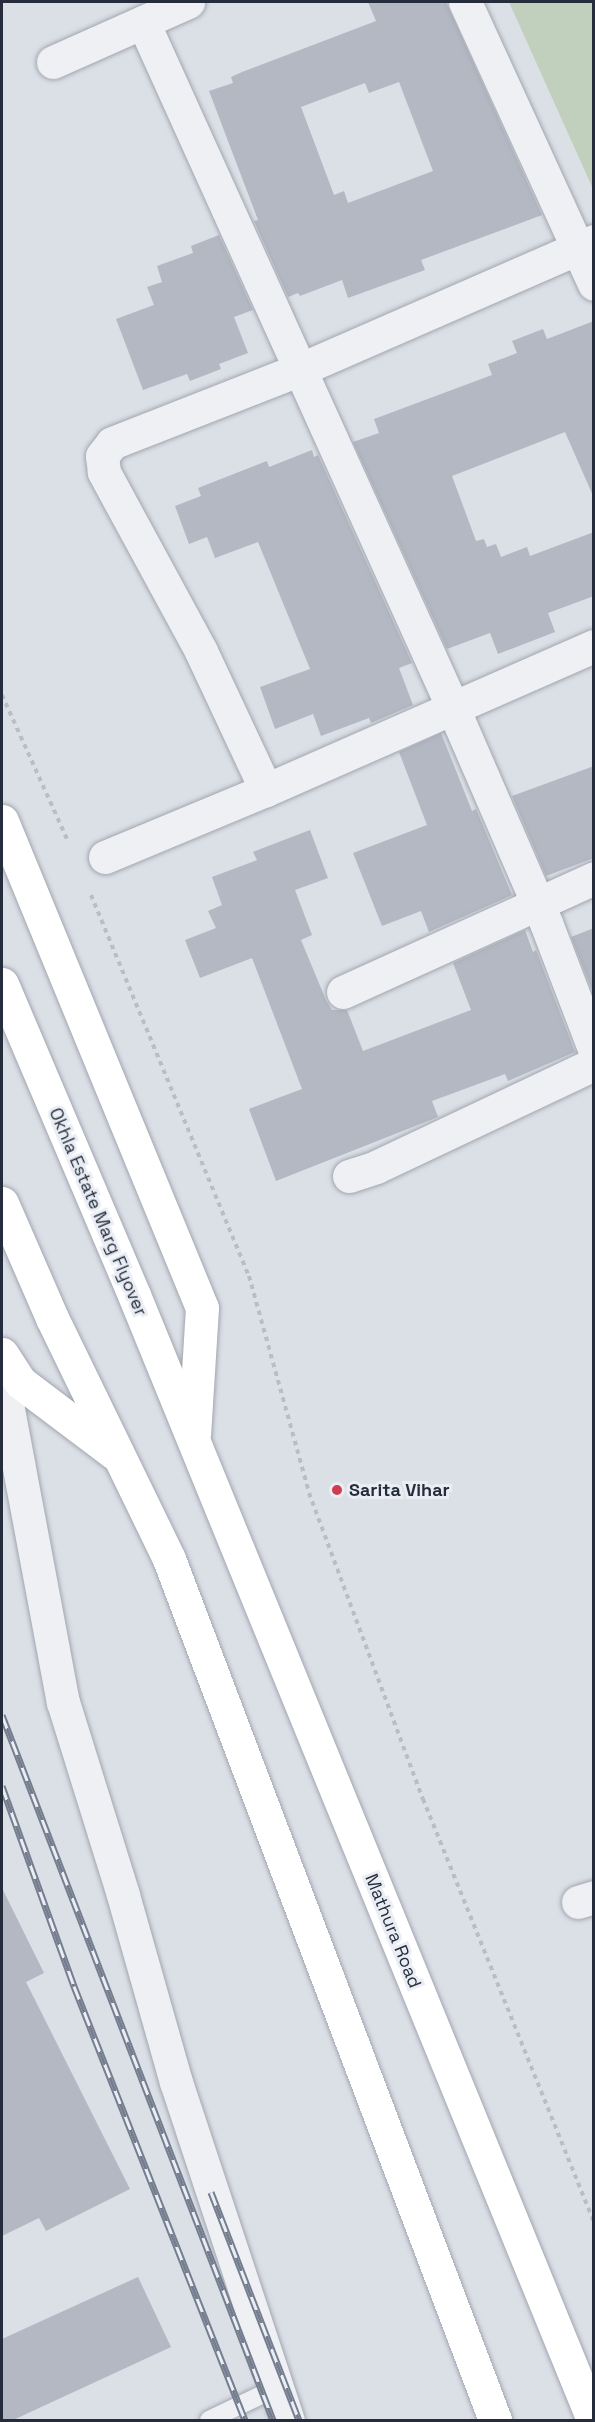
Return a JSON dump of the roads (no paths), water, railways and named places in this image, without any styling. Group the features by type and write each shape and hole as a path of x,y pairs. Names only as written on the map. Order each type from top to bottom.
{"highway":[{"path":"2,821 202,1308 193,1441"},
{"name":"Okhla Estate Marg Flyover","path":"2,984 134,1295 193,1441"},
{"path":"2,1203 52,1318 169,1559 495,2421"},
{"path":"2,1354 20,1382 117,1456"},
{"name":"Mathura Road","path":"193,1441 593,2421"}],"street":[{"path":"53,62 188,2"},
{"path":"465,2 586,245 594,284"},
{"path":"143,22 453,708 537,904 594,1049"},
{"path":"266,790 201,651 104,472 102,456 112,443 301,369 586,245"},
{"path":"105,857 266,790 594,646"},
{"path":"343,992 594,878"},
{"path":"349,1176 376,1167 594,1064"},
{"path":"2,1377 63,1702 123,1895 176,2082 288,2421"}],"lane":[{"path":"209,2421 278,2387"}],"railway":[{"path":"2,1715 273,2420"},
{"path":"2,1786 74,1986 245,2420"},
{"path":"211,2192 299,2420"}],"place":[{"name":"Sarita Vihar","path":"337,1490"}]}
